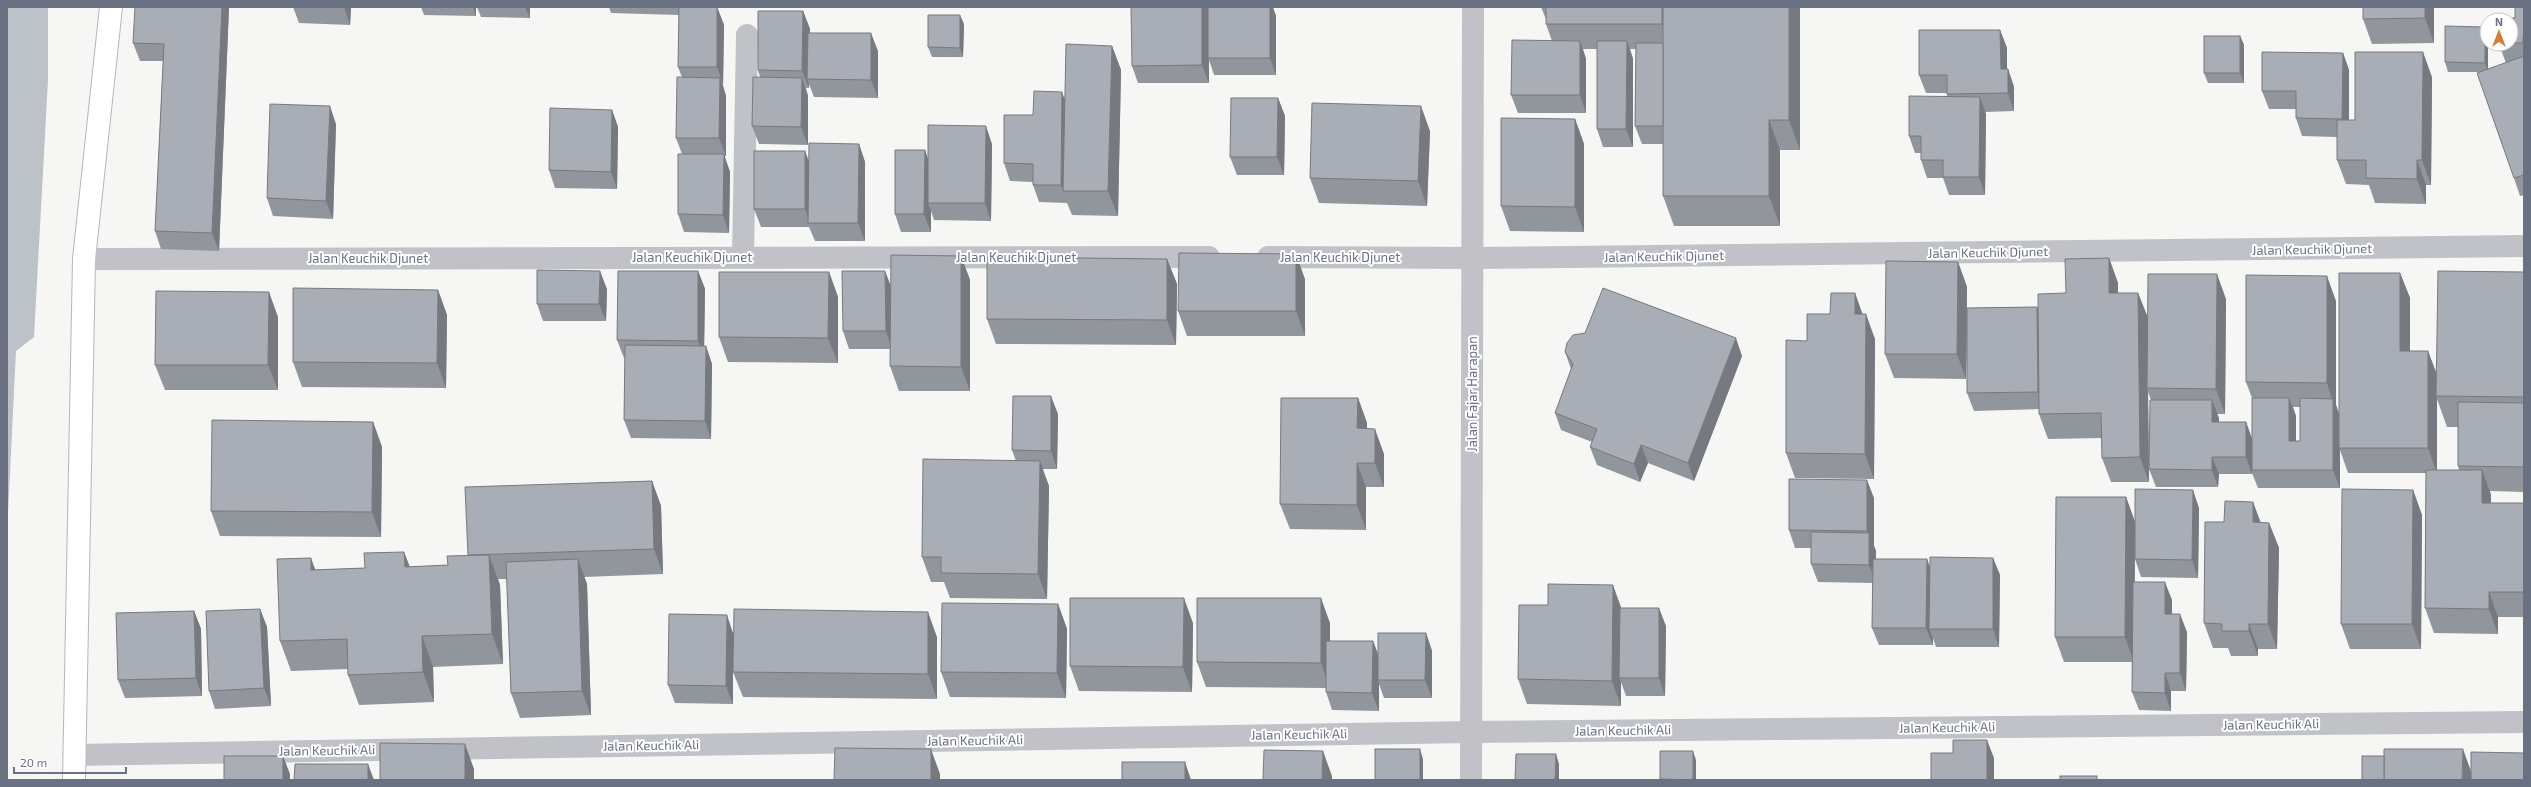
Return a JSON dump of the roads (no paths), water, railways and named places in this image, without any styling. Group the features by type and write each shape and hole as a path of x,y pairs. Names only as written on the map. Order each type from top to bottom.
{"street":[{"path":"74,780 73,754 84,259 111,7"},
{"name":"Jalan Fajar Harapan","path":"1471,780 1473,7"},
{"path":"742,256 747,35"},
{"name":"Jalan Keuchik Djunet","path":"1250,257 1473,258 2524,246"},
{"name":"Jalan Keuchik Djunet","path":"84,259 742,256 1227,257"},
{"name":"Jalan Keuchik Ali","path":"73,754 1472,732 2524,722"}]}
